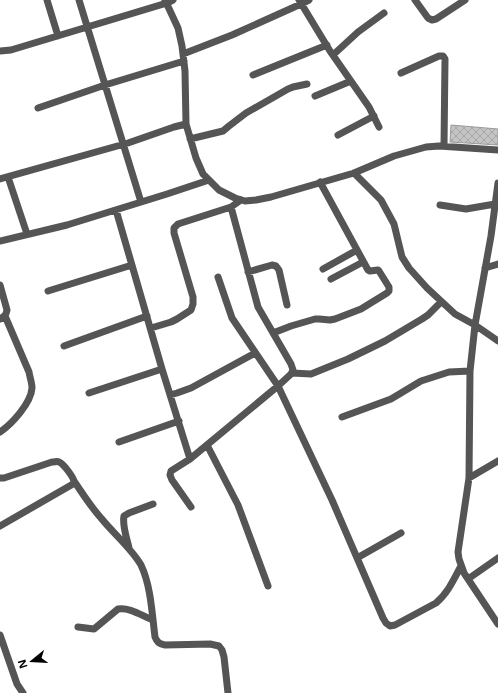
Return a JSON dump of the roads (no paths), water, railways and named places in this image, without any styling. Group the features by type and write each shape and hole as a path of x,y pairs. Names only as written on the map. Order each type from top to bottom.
{"street":[{"path":"47,0 58,36"},
{"path":"79,0 141,202"},
{"path":"38,108 184,58 300,2 308,0"},
{"path":"415,0 428,18 432,20 436,19 465,0"},
{"path":"0,52 58,36 168,1 178,28 182,46 185,71 186,124 196,158 203,174 219,190 245,201 271,197 354,173 394,156 416,149 444,146 498,150"},
{"path":"300,2 326,45 369,107 379,127"},
{"path":"333,55 358,32 384,13"},
{"path":"253,75 326,45"},
{"path":"401,73 440,56 443,56 445,59 444,146"},
{"path":"315,96 351,81"},
{"path":"190,139 222,131 246,113 288,89 307,84"},
{"path":"338,136 374,116"},
{"path":"0,179 123,144 186,124"},
{"path":"354,173 381,200 394,224 402,257 427,288 455,314 475,325 498,341"},
{"path":"8,177 27,234"},
{"path":"0,240 67,225 209,180"},
{"path":"273,333 291,326 319,319 335,319 361,309 389,291 378,270 368,270 320,182"},
{"path":"498,183 495,204 495,222 475,325 470,371 469,478 459,544 459,559 461,566 498,624"},
{"path":"151,328 177,319 191,310 193,304 193,297 174,233 174,228 178,224 231,207 242,200"},
{"path":"440,205 466,209 495,204"},
{"path":"231,207 258,307 291,364 292,373"},
{"path":"116,210 162,369 190,459"},
{"path":"322,269 357,250"},
{"path":"331,280 363,262"},
{"path":"485,268 498,264"},
{"path":"48,291 132,265"},
{"path":"248,272 272,265 276,266 279,270 287,305"},
{"path":"218,276 232,318 278,386 332,500 386,624 390,626 395,625 436,603 448,590 461,566"},
{"path":"0,285 7,310 7,313 2,317 29,372 32,382 32,389 22,410 12,422 0,432"},
{"path":"192,507 172,480 170,475 171,471 190,459 292,373 311,374 348,359 385,341 422,319 441,302"},
{"path":"64,346 147,316"},
{"path":"170,395 191,388 255,353"},
{"path":"89,393 162,369"},
{"path":"342,417 391,399 421,381 449,372 470,371"},
{"path":"119,442 179,421"},
{"path":"207,445 238,505 268,586"},
{"path":"469,478 498,461"},
{"path":"0,478 52,462 60,462 101,518 130,550 141,566 150,598 157,642 160,644 210,644 219,646 224,656 228,693"},
{"path":"0,526 73,484 74,481"},
{"path":"130,550 124,527 124,516 153,504"},
{"path":"357,558 401,533"},
{"path":"468,579 498,558"},
{"path":"78,627 94,628 123,608 153,620"},
{"path":"0,637 17,684 22,693"}]}
